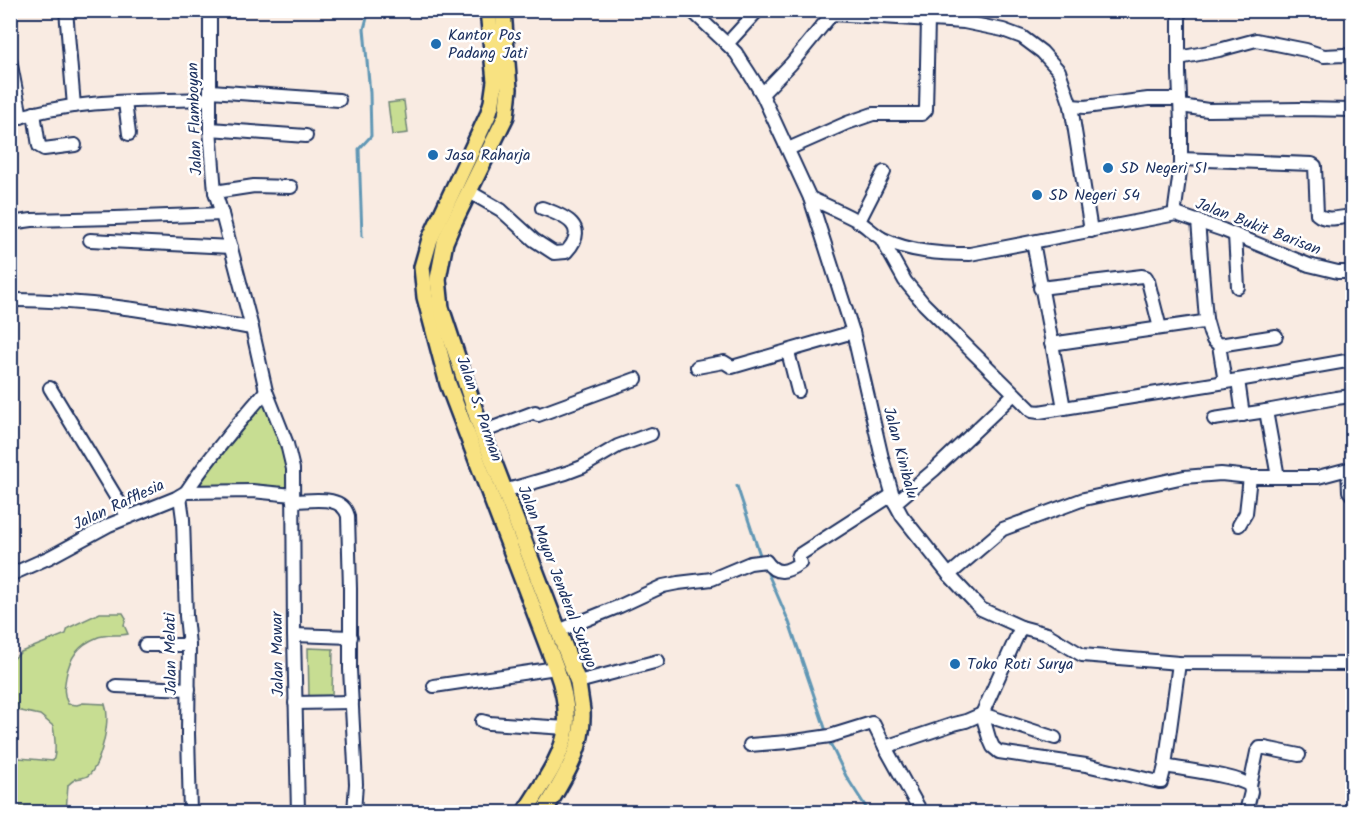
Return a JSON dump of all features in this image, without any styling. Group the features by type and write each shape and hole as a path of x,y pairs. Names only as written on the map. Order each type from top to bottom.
{"main road":[{"name":"Jalan S. Parman","path":"488,10 495,81 492,102 430,238 422,267 424,297 448,384 503,502 561,680 566,706 566,728 561,748 525,813"},
{"name":"Jalan Mayor Jenderal Sutoyo","path":"503,10 509,89 506,116 468,190 445,242 438,279 441,308 503,502 578,682 582,717 575,757 544,813"}],"street":[{"path":"66,10 74,106"},
{"name":"Jalan Flamboyan","path":"210,10 210,129 215,192 252,328 266,391 287,444 293,469 293,498"},
{"path":"727,44 758,10"},
{"path":"1176,214 1181,159 1178,11"},
{"name":"Jalan Kinibalu","path":"696,12 736,53 762,94 810,198 853,332 893,499 902,516 949,575 981,609 1021,627 1047,634 1082,655 1179,663 1353,664"},
{"path":"762,94 791,64 832,14 964,22 1003,30 1022,37 1042,52 1059,71 1071,106 1091,231"},
{"path":"788,149 846,123 873,114 922,114 926,110 928,20"},
{"path":"1179,58 1256,40 1324,56 1353,57"},
{"path":"10,60 16,118 74,106 210,95 339,100"},
{"path":"1071,106 1085,107 1148,99 1180,103 1208,110 1353,110"},
{"path":"125,102 129,134"},
{"path":"34,113 41,148 75,145"},
{"path":"210,129 306,136"},
{"path":"1181,159 1312,164 1315,166 1317,214 1331,218 1353,216"},
{"path":"859,221 884,172"},
{"path":"215,192 254,186 291,187"},
{"path":"468,190 501,210 534,240 554,253 566,252 572,246 576,235 575,227 565,217 542,208"},
{"name":"Jalan Bukit Barisan","path":"810,198 859,221 881,238 927,252 970,254 1176,214 1309,265 1338,272 1353,272"},
{"path":"10,223 32,220 222,213"},
{"path":"1198,221 1206,320 1213,340 1219,345 1243,415"},
{"path":"1235,235 1238,287"},
{"path":"881,238 905,281 924,304 1032,411 1040,412 1353,360"},
{"path":"90,240 232,253"},
{"path":"1032,242 1064,408"},
{"path":"1041,288 1146,277 1160,328"},
{"path":"10,300 42,300 127,308 252,328"},
{"path":"1051,344 1206,320"},
{"path":"697,367 724,362 732,367 853,332"},
{"path":"1219,345 1276,336"},
{"path":"788,352 798,391"},
{"path":"482,432 535,412 538,415 636,379"},
{"path":"50,388 128,517"},
{"path":"183,494 211,456 266,391"},
{"path":"558,632 663,586 712,579 750,563 764,562 771,569 781,572 798,565 799,555 893,499 934,470 1014,394"},
{"path":"1214,419 1353,396"},
{"path":"1266,411 1278,477"},
{"path":"503,502 582,466 618,446 651,434"},
{"path":"949,575 1003,529 1084,499 1184,477 1221,474 1250,477 1318,477 1350,469 1349,491 1353,495"},
{"path":"1239,525 1246,513 1250,477"},
{"name":"Jalan Rafflesia","path":"10,575 50,557 109,525 183,494 252,491 293,498 334,501 347,510 351,637"},
{"name":"Jalan Melati","path":"183,494 186,616 189,645 190,813"},
{"name":"Jalan Mawar","path":"293,498 298,813"},
{"path":"1021,627 982,714 993,747 999,752 1086,765 1159,782 1162,780 1165,766 1179,663"},
{"path":"294,635 351,637 350,669 356,784 354,813"},
{"path":"145,645 189,645"},
{"path":"578,682 658,661"},
{"path":"434,686 556,668"},
{"path":"116,686 189,689"},
{"path":"295,703 352,702"},
{"path":"885,747 982,714 1055,738"},
{"path":"483,721 566,728"},
{"path":"750,745 830,736 872,723 921,813"},
{"path":"1246,813 1257,752 1260,748 1299,755"},
{"path":"1165,766 1230,778 1250,786"}],"green space":[{"path":"404,101 408,133 392,135 388,103"},
{"path":"264,400 280,443 293,495 184,494"},
{"path":"100,613 123,613 126,618 124,625 128,634 99,637 79,649 69,664 64,691 68,704 105,704 106,730 98,760 88,776 76,779 68,785 66,812 32,809 11,803 11,759 53,761 55,739 53,726 40,715 11,709 11,661 21,652 66,634 68,628"},
{"path":"308,648 333,649 332,697 309,697"}],"waterway":[{"path":"362,236 359,149 371,136 370,93 364,29 369,10"},
{"path":"737,486 761,558"},
{"path":"766,569 789,622 827,734"},
{"path":"829,741 846,776 869,812"}],"place":[{"name":"Kantor Pos Padang Jati","path":"436,44"},
{"name":"Jasa Raharja","path":"433,155"},
{"name":"SD Negeri 51","path":"1108,168"},
{"name":"SD Negeri 54","path":"1037,195"},
{"name":"Toko Roti Surya","path":"955,664"}]}
